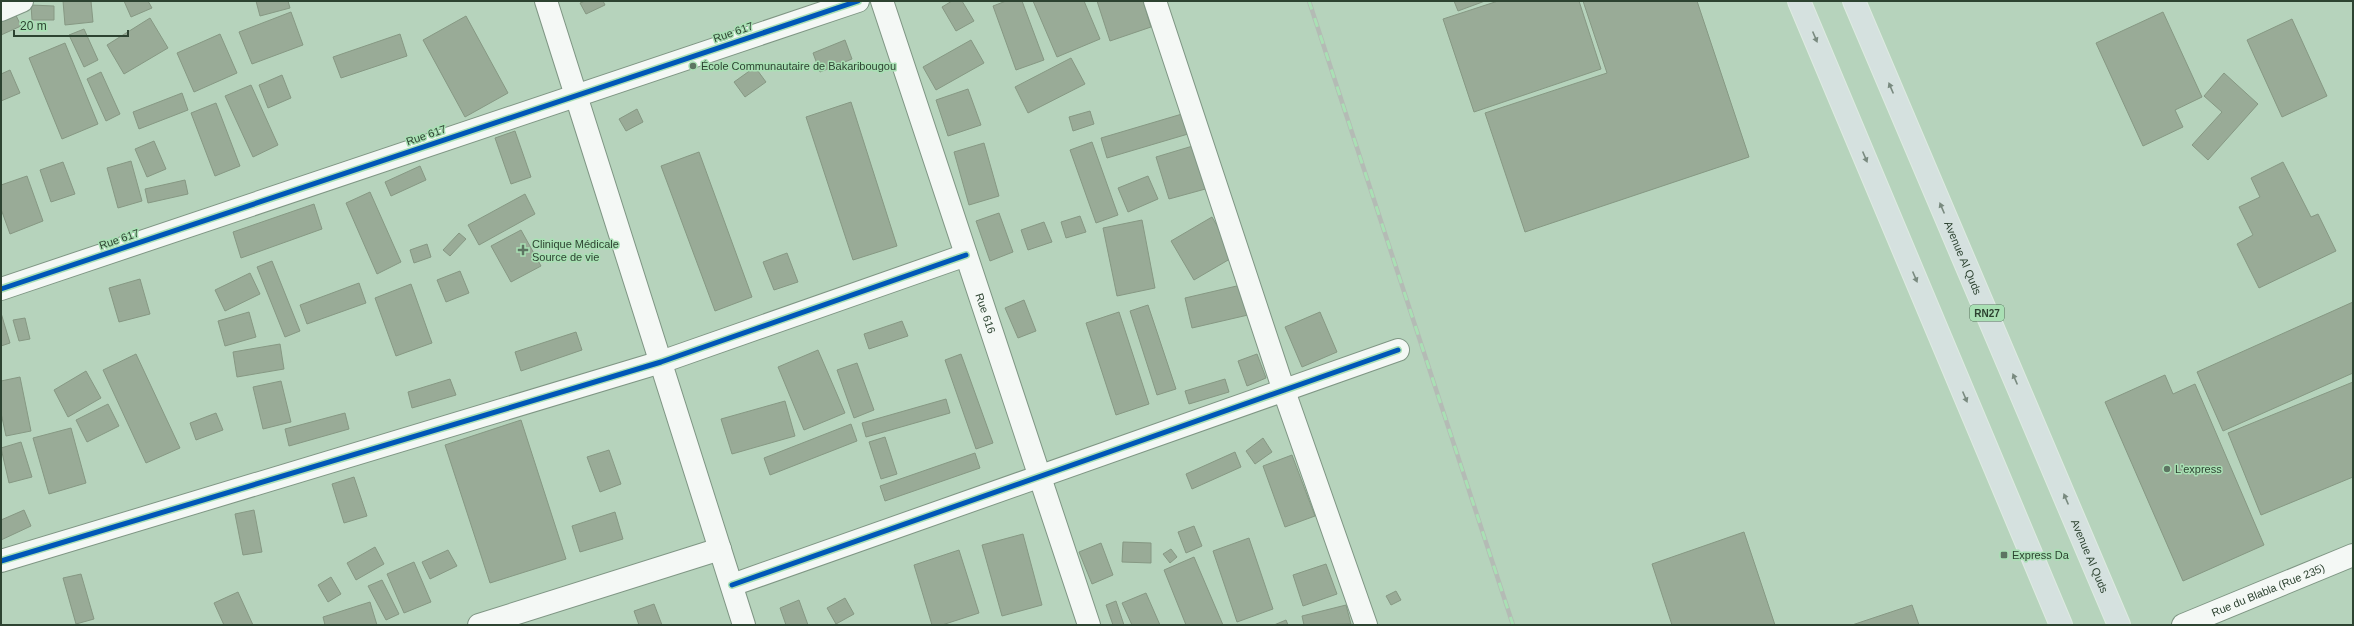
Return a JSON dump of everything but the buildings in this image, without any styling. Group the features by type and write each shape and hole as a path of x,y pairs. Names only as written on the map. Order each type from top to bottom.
{"main road":[{"path":"1800,1 2061,625"},
{"name":"Avenue Al Quds","path":"1854,1 2119,625"}],"street":[{"path":"1,10 22,1"},
{"path":"546,1 744,625"},
{"name":"Rue 617","path":"1,289 858,1"},
{"name":"Rue 616","path":"882,1 1089,625"},
{"path":"1155,1 1284,390 1366,625"},
{"path":"1,561 661,362 966,254"},
{"path":"732,585 1398,350"},
{"path":"479,625 720,549"},
{"name":"Rue du Blabla (Rue 235)","path":"2183,625 2353,555"}],"railway":[{"path":"1309,1 1513,625"}],"cycle path":[{"path":"1,289 858,1"},
{"path":"1,561 661,362 966,255"},
{"path":"732,585 1398,350"}],"place":[{"name":"École Communautaire de Bakaribougou","path":"693,66"},
{"name":"Clinique Médicale Source de vie","path":"523,250"},
{"name":"L'express","path":"2167,469"},
{"name":"Express Da","path":"2004,555"}]}
